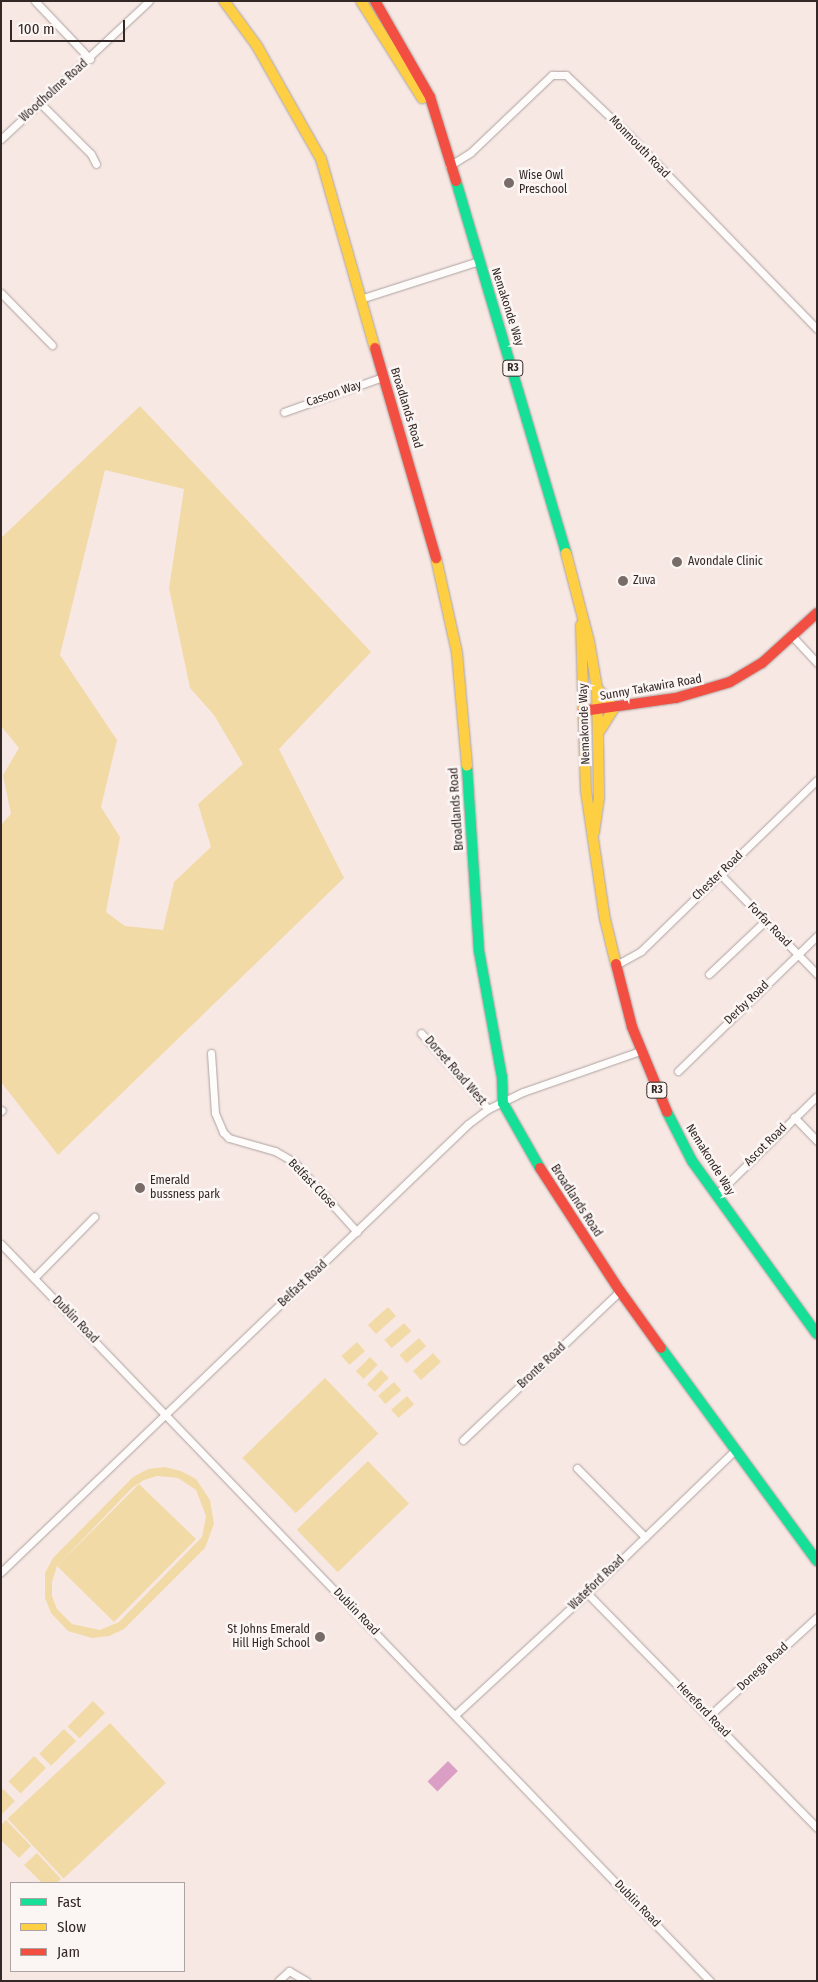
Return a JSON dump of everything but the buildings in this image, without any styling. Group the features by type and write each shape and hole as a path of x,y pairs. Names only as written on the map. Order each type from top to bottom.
{"main road":[{"name":"Broadlands Road","path":"224,1 257,46 313,141 433,545 457,653 479,951 502,1077 503,1103 531,1154 620,1291 734,1450 817,1561"},
{"name":"Nemakonde Way","path":"361,1 408,72 437,124"},
{"name":"Nemakonde Way","path":"379,4 422,78 517,380 589,641 597,688 599,732 599,797 594,833"},
{"name":"Sunny Takawira Road","path":"583,711 614,708 710,690 748,672 817,613"},
{"name":"Nemakonde Way","path":"581,615 586,791 615,965 640,1051 680,1138 716,1195 817,1334"},
{"path":"597,688 614,708 599,732"}],"street":[{"path":"35,1 90,60"},
{"name":"Woodholme Road","path":"1,139 90,60 149,1"},
{"name":"Monmouth Road","path":"449,167 470,153 552,75 566,75 628,135 817,329"},
{"path":"41,104 91,154 96,164"},
{"path":"360,299 479,261"},
{"path":"1,293 52,345"},
{"name":"Casson Way","path":"284,412 383,377"},
{"path":"792,636 817,663"},
{"name":"Chester Road","path":"615,965 641,951 817,780"},
{"name":"Forfar Road","path":"721,875 817,974"},
{"path":"709,974 765,921"},
{"name":"Derby Road","path":"678,1071 817,936"},
{"name":"Dorset Road West","path":"421,1033 488,1109"},
{"name":"Belfast Road","path":"1,1572 488,1109 523,1092 640,1051"},
{"name":"Belfast Close","path":"211,1053 215,1113 222,1132 229,1138 275,1152 294,1162 357,1232"},
{"name":"Ascot Road","path":"716,1195 817,1096"},
{"path":"794,1117 817,1141"},
{"path":"34,1278 94,1217"},
{"name":"Dublin Road","path":"1,1244 456,1714 710,1981"},
{"name":"Bronte Road","path":"463,1440 620,1291"},
{"name":"Wateford Road","path":"456,1714 587,1593 734,1450"},
{"path":"577,1468 645,1537"},
{"name":"Hereford Road","path":"587,1593 710,1716 817,1828"},
{"name":"Donega Road","path":"710,1716 817,1617"},
{"path":"278,1981 288,1971 306,1981"}],"shaded area":[{"path":"140,406 371,652 279,749 344,878 58,1155 1,1082 1,825 11,814 3,775 19,748 1,726 1,538","holes":["105,470 184,489 169,588 190,688 214,715 243,764 198,804 211,847 174,882 163,930 125,926 106,912 120,837 101,807 117,740 60,655"]},
{"path":"388,1307 396,1316 376,1334 368,1325"},
{"path":"404,1323 411,1331 392,1348 384,1340"},
{"path":"419,1338 426,1346 407,1363 399,1355"},
{"path":"357,1342 365,1351 349,1365 341,1356"},
{"path":"433,1353 441,1362 421,1380 413,1371"},
{"path":"370,1357 378,1365 364,1379 356,1371"},
{"path":"381,1370 389,1378 375,1392 367,1384"},
{"path":"325,1378 378,1433 296,1513 242,1458"},
{"path":"394,1382 401,1390 385,1404 378,1396"},
{"path":"407,1396 414,1404 398,1418 391,1410"},
{"path":"368,1461 409,1503 338,1572 297,1530"},
{"path":"165,1467 181,1471 196,1479 210,1500 214,1524 205,1548 124,1629 109,1636 92,1638 68,1631 51,1613 45,1598 45,1573 53,1558 133,1477 148,1469","holes":["157,1476 178,1478 196,1490 206,1516 202,1537 119,1622 100,1630 72,1624 57,1609 52,1596 52,1582 57,1566 132,1488 144,1480"]},
{"path":"139,1484 196,1539 114,1622 57,1566"},
{"path":"93,1701 105,1713 80,1738 68,1726"},
{"path":"110,1723 166,1783 64,1878 8,1818"},
{"path":"64,1729 76,1741 51,1766 39,1754"},
{"path":"34,1756 46,1768 21,1793 9,1781"},
{"path":"448,1761 458,1771 437,1791 427,1782"},
{"path":"3,1789 15,1801 1,1815 1,1791"},
{"path":"6,1820 31,1846 19,1858 1,1840 1,1825"},
{"path":"37,1853 61,1879 58,1882 41,1882 24,1865"}],"traffic: fast":[{"path":"456,181 566,553"},
{"path":"467,766 479,951 502,1077 503,1103 540,1168"},
{"path":"667,1112 692,1161 817,1334"},
{"path":"661,1348 817,1561"}],"traffic: slow":[{"path":"224,1 257,46 321,159 375,348"},
{"path":"361,1 422,98"},
{"path":"566,553 589,641 597,688 599,797 594,833"},
{"path":"436,558 457,653 467,766"},
{"path":"581,625 586,791 605,919 616,964"},
{"path":"597,688 614,708 600,730"}],"traffic: jam":[{"path":"375,1 430,97 456,181"},
{"path":"375,348 436,558"},
{"path":"583,711 676,698 730,682 762,663 817,613"},
{"path":"616,964 632,1027 667,1112"},
{"path":"540,1168 620,1291 661,1348"}],"place":[{"name":"Wise Owl Preschool","path":"509,183"},
{"name":"Avondale Clinic","path":"677,562"},
{"name":"Zuva","path":"623,581"},
{"name":"Emerald bussness park","path":"140,1188"},
{"name":"St Johns Emerald Hill High School","path":"320,1637"}]}
